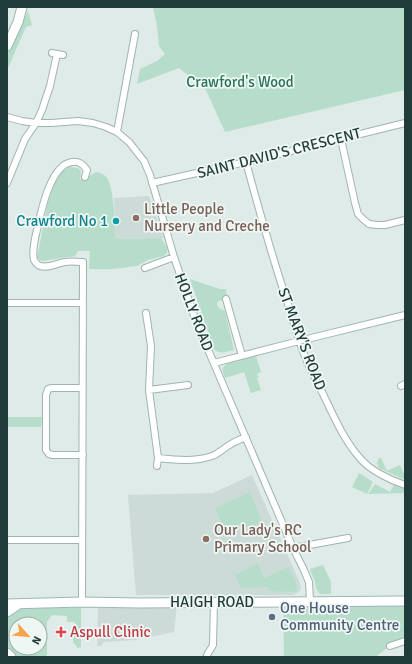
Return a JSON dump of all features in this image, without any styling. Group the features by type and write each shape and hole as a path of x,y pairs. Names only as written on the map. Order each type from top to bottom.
{"main road":[{"path":"7,46 10,35 18,22 22,7"},
{"name":"HAIGH ROAD","path":"7,604 82,602 405,601"},
{"path":"7,612 19,604"},
{"path":"7,653 11,657"}],"street":[{"path":"117,132 135,34"},
{"path":"7,183 25,139 36,123 42,110 50,86 57,54"},
{"name":"HOLLY ROAD","path":"7,117 36,123 78,122 93,123 106,127 117,132 130,142 144,161 174,257 198,324 293,548 304,568 309,582 310,601"},
{"name":"SAINT DAVID'S CRESCENT","path":"152,183 246,162 405,123"},
{"path":"341,139 354,204 358,214 369,224 385,225 405,220"},
{"path":"83,262 65,262 42,266 37,264 34,260 34,251 40,212 56,173 66,164 78,162 90,170 85,177"},
{"name":"ST MARY'S ROAD","path":"246,162 277,271 299,340 305,356 340,429 358,457 367,466 405,485"},
{"path":"82,602 83,254"},
{"path":"145,268 174,257"},
{"path":"226,299 242,356"},
{"path":"7,303 82,303"},
{"path":"146,313 151,346 149,390 158,458 157,466"},
{"path":"214,363 299,340 405,315"},
{"path":"149,390 188,385"},
{"path":"82,388 52,388 48,389 46,395 46,450 49,454 54,455 82,455"},
{"path":"158,458 185,460 213,456 231,444 246,438"},
{"path":"293,548 348,538"},
{"path":"7,540 82,540"},
{"path":"202,649 208,656 213,645 214,602"},
{"path":"390,646 405,641"}],"shaded area":[{"name":"Little People Nursery and Creche","path":"149,196 164,238 116,239 114,198"},
{"name":"Our Lady's RC Primary School","path":"252,475 300,583 301,588 299,592 293,595 136,595 128,495 213,493"},
{"path":"177,605 174,632 135,640 104,642 101,646 97,646 98,608"}],"green space":[{"name":"Crawford's Wood","path":"153,7 405,7 405,90 225,132 206,90 179,68 137,84 140,69 157,61 165,54 159,46"},
{"path":"28,11 32,25 26,27 7,70 7,54"},
{"path":"69,167 78,168 81,171 80,179 85,181 96,172 107,178 113,198 116,239 161,238 168,249 164,256 148,260 137,266 113,269 89,269 90,251 78,251 75,256 42,261 37,258 48,202 61,172"},
{"path":"190,279 220,289 226,289 227,296 217,302 217,304 219,308 225,311 234,350 218,352 214,349"},
{"path":"256,356 261,372 257,374 259,377 257,378 261,390 251,393 244,372 225,378 223,368 225,365"},
{"path":"7,417 42,417 41,427 7,427"},
{"path":"379,458 381,458 387,471 400,465 405,476 405,480 379,468 377,463"},
{"path":"359,473 373,482 367,494 352,487"},
{"path":"375,484 390,492 394,485 405,489 405,493 368,494"},
{"path":"250,492 262,522 249,529 248,526 243,528 241,524 218,536 215,531 223,526 215,508"},
{"path":"258,563 264,578 289,567 297,586 297,590 293,592 269,591 268,587 241,588 235,575"},
{"path":"323,565 331,582 331,594 319,593 316,589 315,580 310,569"},
{"path":"405,601 405,641 390,646 375,657 284,657 283,602"},
{"path":"30,608 81,608 81,647 78,648 73,642 75,622 67,622 67,616 52,615 48,621 48,616 9,616 19,610"},
{"path":"8,618 8,647 7,646"},
{"path":"16,656 46,656 45,657"}],"place":[{"name":"Little People Nursery and Creche","path":"136,218"},
{"name":"Crawford No 1","path":"116,221"},
{"name":"Our Lady's RC Primary School","path":"206,539"},
{"name":"One House Community Centre","path":"272,617"},
{"name":"Aspull Clinic","path":"61,632"}]}
